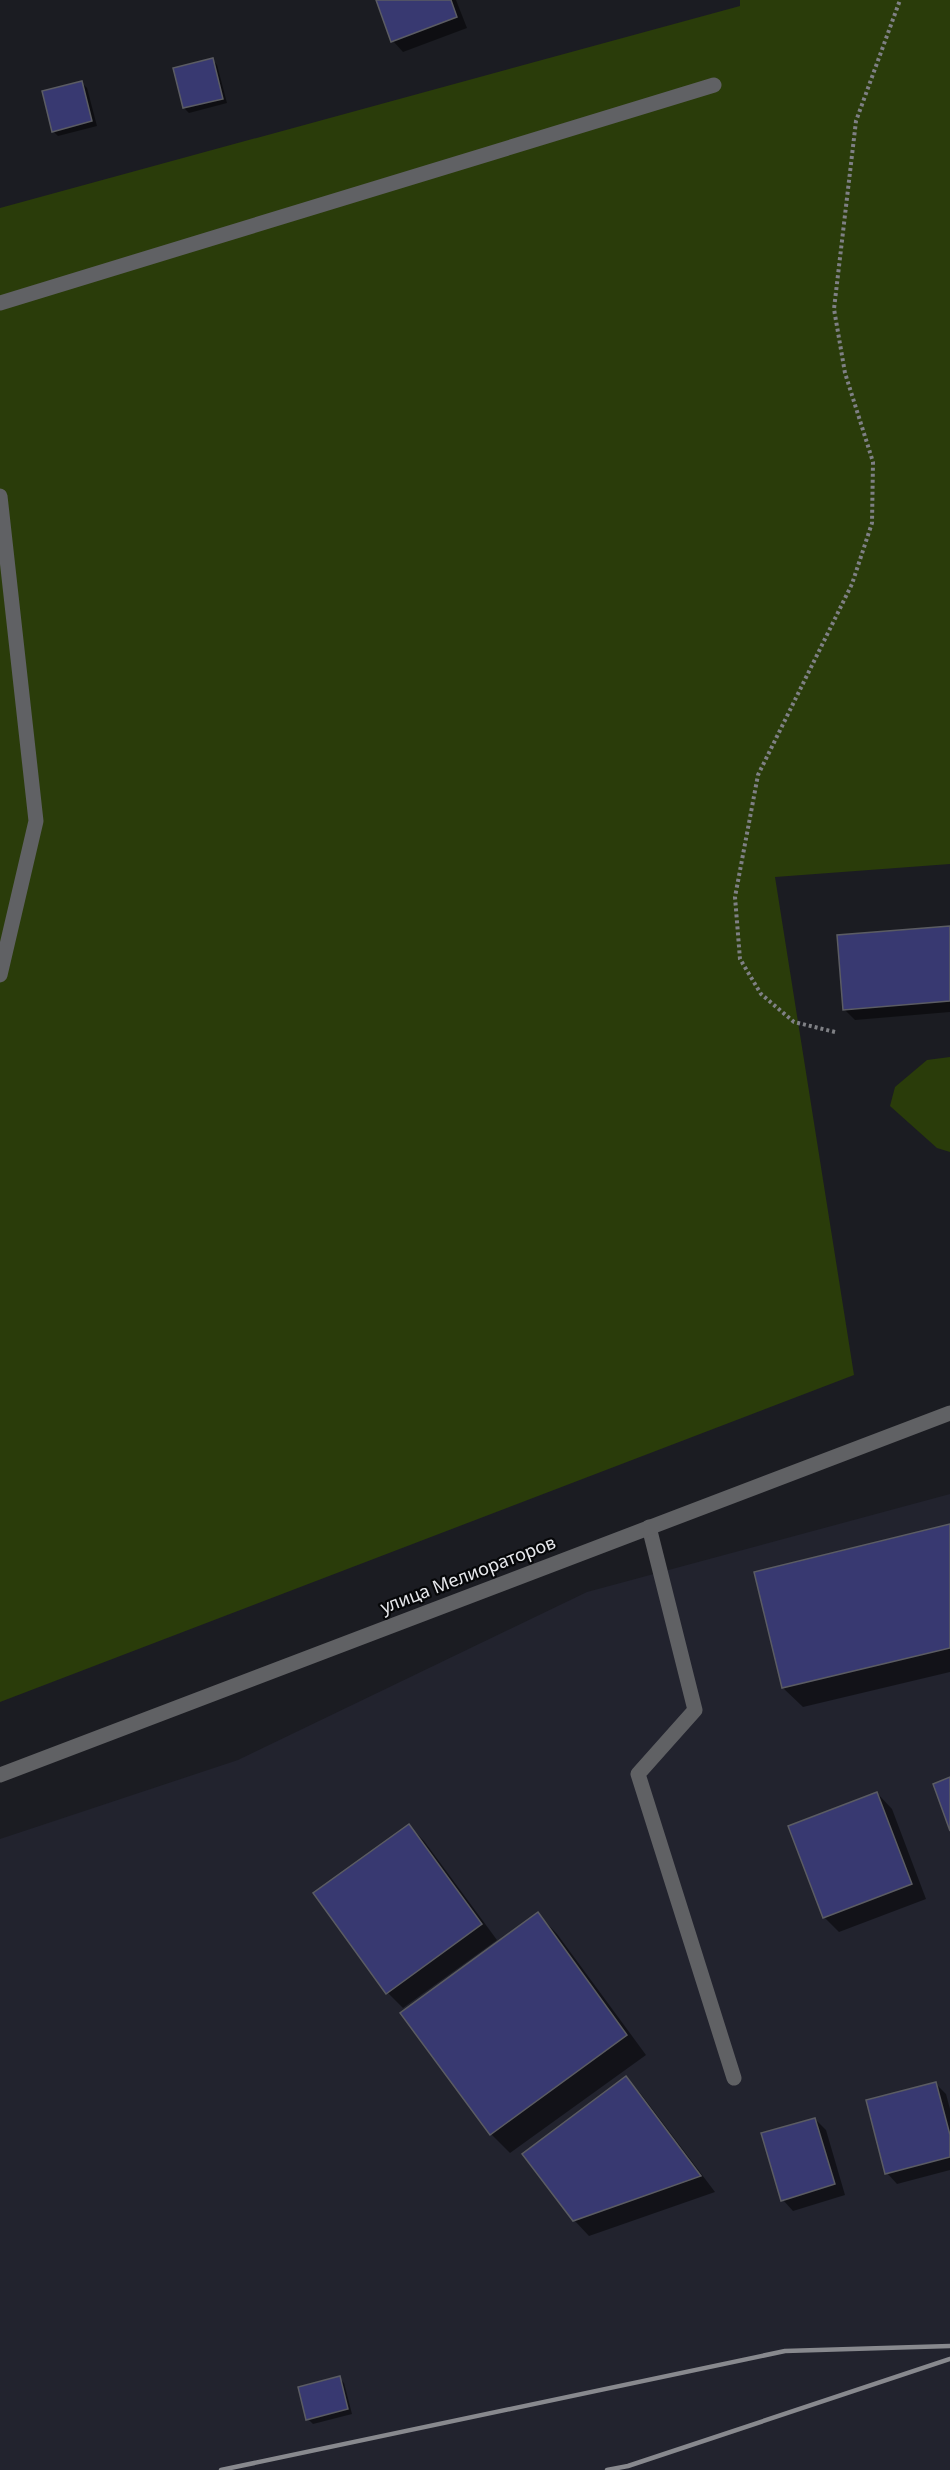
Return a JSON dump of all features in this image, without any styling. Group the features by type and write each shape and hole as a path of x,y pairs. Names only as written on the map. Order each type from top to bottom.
{"street":[{"path":"0,303 714,85"},
{"path":"0,496 36,821 0,975"},
{"name":"улица Мелиораторов","path":"0,1775 950,1413"},
{"path":"649,1527 694,1710 638,1774 734,2078"}],"path":[{"path":"835,1032 794,1022 761,994 740,959 735,897 759,775 852,584 872,523 873,462 845,373 834,309 856,121 900,0"}],"shaded area":[{"path":"950,1494 950,2470 0,2470 0,1839 238,1760 587,1592"}],"green space":[{"path":"740,0 950,0 950,864 775,877 854,1375 0,1702 0,208 740,6"},
{"path":"950,1057 950,1152 937,1148 890,1106 895,1087 927,1060"}],"building":[{"path":"376,0 451,0 457,17 391,42"},
{"path":"213,58 223,99 183,108 173,68"},
{"path":"82,81 92,121 52,132 42,91"},
{"path":"950,926 950,1001 843,1010 837,935"},
{"path":"950,1524 950,1648 782,1688 754,1572"},
{"path":"950,1777 950,1831 933,1784"},
{"path":"877,1792 912,1884 823,1918 788,1826"},
{"path":"409,1824 482,1924 386,1994 313,1893"},
{"path":"538,1912 627,2035 490,2135 400,2013"},
{"path":"626,2076 701,2176 573,2221 522,2154"},
{"path":"936,2082 950,2135 950,2157 885,2174 866,2100"},
{"path":"815,2118 835,2184 781,2201 761,2133"},
{"path":"340,2376 348,2409 306,2420 298,2387"}],"railway":[{"path":"221,2470 785,2351 950,2346"},
{"path":"607,2470 628,2466 950,2359"}]}
